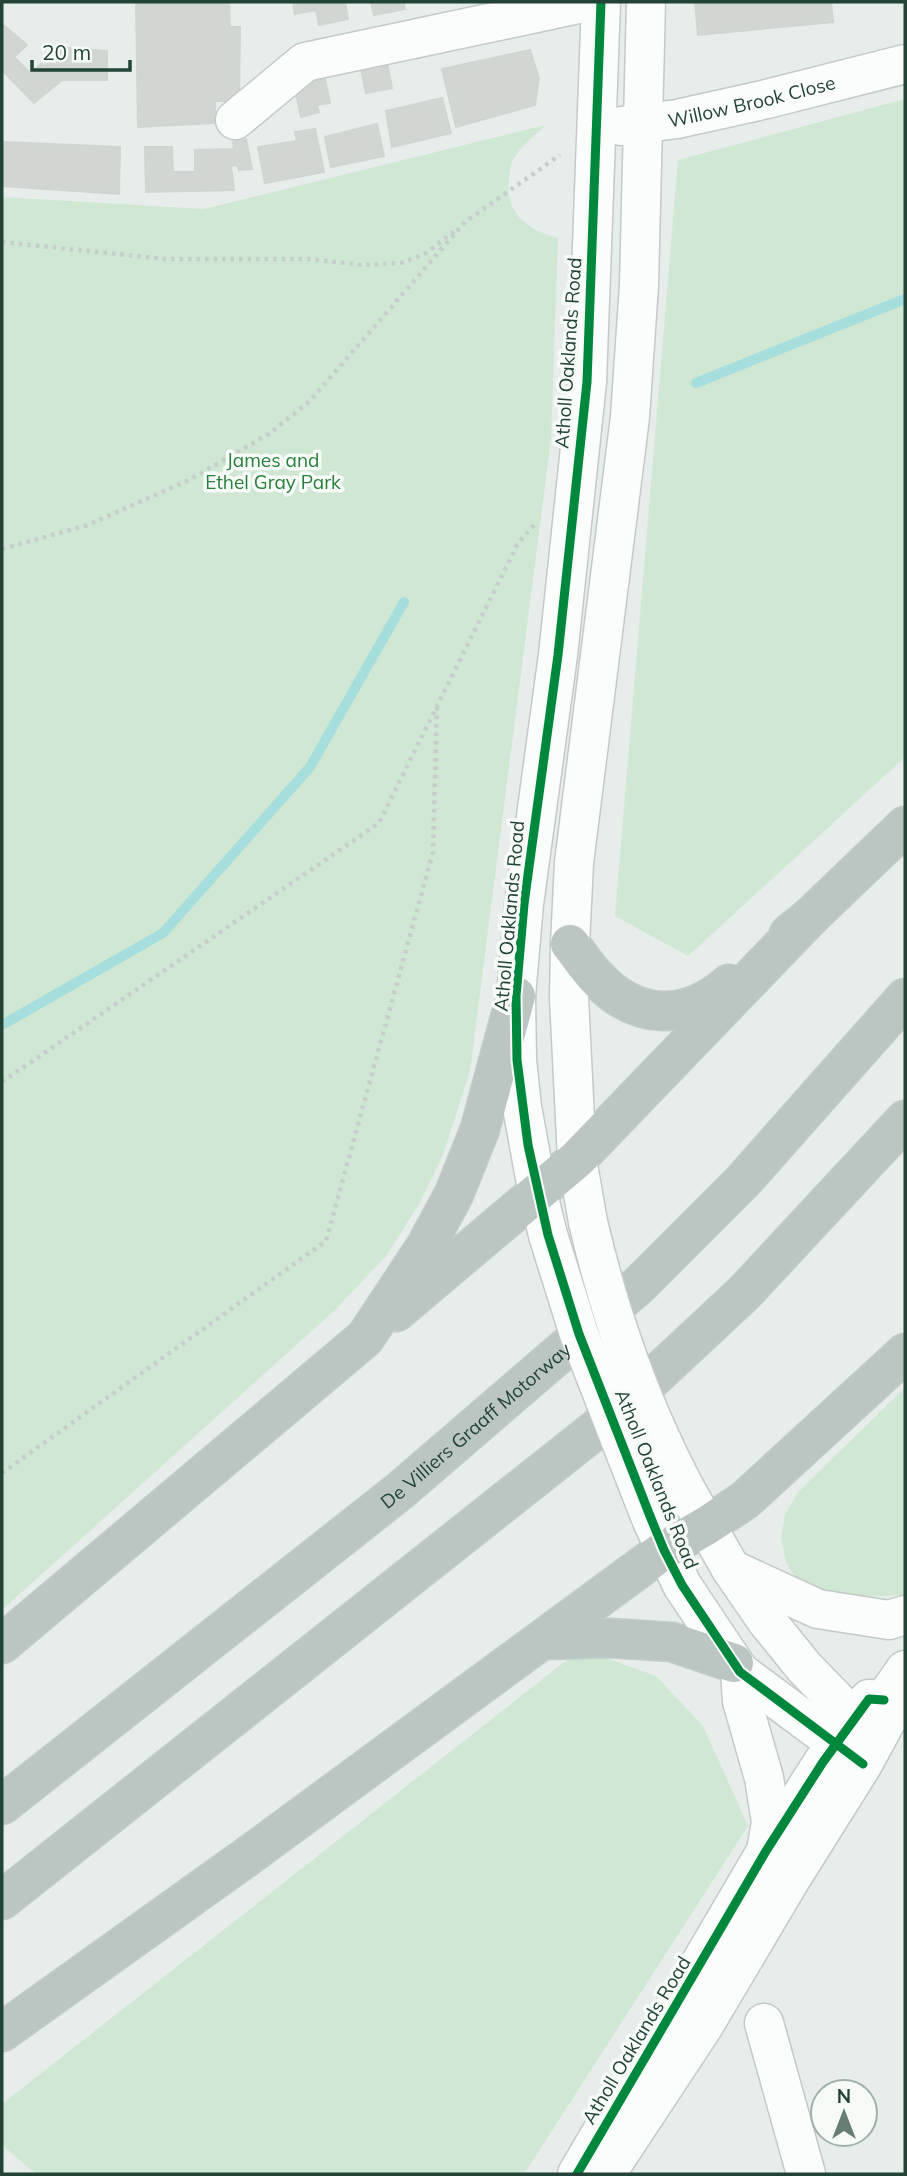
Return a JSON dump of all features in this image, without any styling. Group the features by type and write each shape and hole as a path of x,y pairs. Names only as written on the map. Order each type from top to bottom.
{"highway":[{"path":"2,1644 578,1159 809,918 905,826"},
{"path":"570,944 597,979 615,994 641,1009 677,1011 696,1006 722,990 809,918"},
{"path":"365,1338 426,1246 454,1194 480,1129 516,996"},
{"name":"De Villiers Graaff Motorway","path":"2,1805 401,1490 640,1284 743,1181 905,998"},
{"path":"2,1900 609,1419 744,1293 905,1120"},
{"path":"2,2032 544,1640 664,1550 745,1500 905,1353"},
{"path":"544,1640 610,1638 672,1642 737,1667"}],"street":[{"path":"235,120 305,62 588,2"},
{"name":"Atholl Oaklands Road","path":"601,2 587,382 558,655 524,904 516,996 518,1071 528,1145 548,1235 579,1334 650,1516 682,1585 737,1667 871,1721"},
{"name":"Atholl Oaklands Road","path":"646,2 639,285 630,417 574,863 569,998 578,1159 588,1222 602,1280 627,1359 663,1447 731,1569 766,1620 804,1667 840,1704 871,1721"},
{"name":"Willow Brook Close","path":"597,128 644,125 767,99 905,64"},
{"path":"731,1569 818,1609 889,1620 905,1615"},
{"path":"737,1667 742,1702 761,1766 771,1822 766,1851"},
{"path":"606,2174 703,2027 789,1882 871,1721"},
{"name":"Atholl Oaklands Road","path":"577,2174 766,1851 871,1721"},
{"path":"764,2023 806,2174"}],"path":[{"path":"2,242 165,259 310,259 361,265 401,263 426,253 597,128"},
{"path":"2,549 88,525 189,480 269,434 310,401 465,222"},
{"path":"2,1082 379,823 517,542 537,523"},
{"path":"2,1473 326,1241 433,852 437,704"}],"green space":[{"path":"905,99 905,757 688,956 615,916 678,160"},
{"name":"James and Ethel Gray Park","path":"546,125 523,146 512,161 508,190 510,201 520,218 537,230 558,238 551,439 470,1071 443,1155 419,1204 386,1256 335,1310 2,1610 2,197 204,209"},
{"path":"905,1388 905,1595 858,1597 819,1591 797,1581 786,1562 781,1538 785,1515 798,1492"},
{"path":"581,1649 656,1676 703,1726 748,1826 524,2174 36,2174 2,2145 2,2104"}],"building":[{"path":"136,2 229,2 230,27 240,27 239,101 215,101 215,123 138,127"},
{"path":"293,2 345,2 348,19 319,25 316,10 295,14"},
{"path":"371,2 403,2 405,9 374,15"},
{"path":"695,2 831,2 833,22 698,35"},
{"path":"2,24 27,45 14,57 31,74 57,47 107,51 107,80 62,80 34,103 2,70"},
{"path":"530,50 539,78 535,105 456,127 442,69"},
{"path":"386,58 392,88 366,93 360,64"},
{"path":"324,74 330,103 317,105 319,112 301,117 295,89 310,85 309,77"},
{"path":"442,98 451,133 392,147 386,111"},
{"path":"377,124 384,156 331,167 325,137"},
{"path":"315,129 324,172 265,183 258,147 297,141 295,132"},
{"path":"246,139 252,169 239,170 237,165 231,166 234,190 146,192 145,147 172,147 173,172 195,172 195,150 234,149 233,142"},
{"path":"3,142 120,147 119,194 2,186"}],"waterway":[{"path":"696,383 905,299"},
{"path":"2,1025 163,933 310,767 404,602"}],"cycle path":[{"path":"601,2 587,382 558,655 524,904 516,996 517,1060 528,1145 548,1235 579,1334 650,1516 682,1585 740,1672 863,1764"},
{"path":"577,2174 766,1851 823,1762 869,1699 884,1700"}]}
